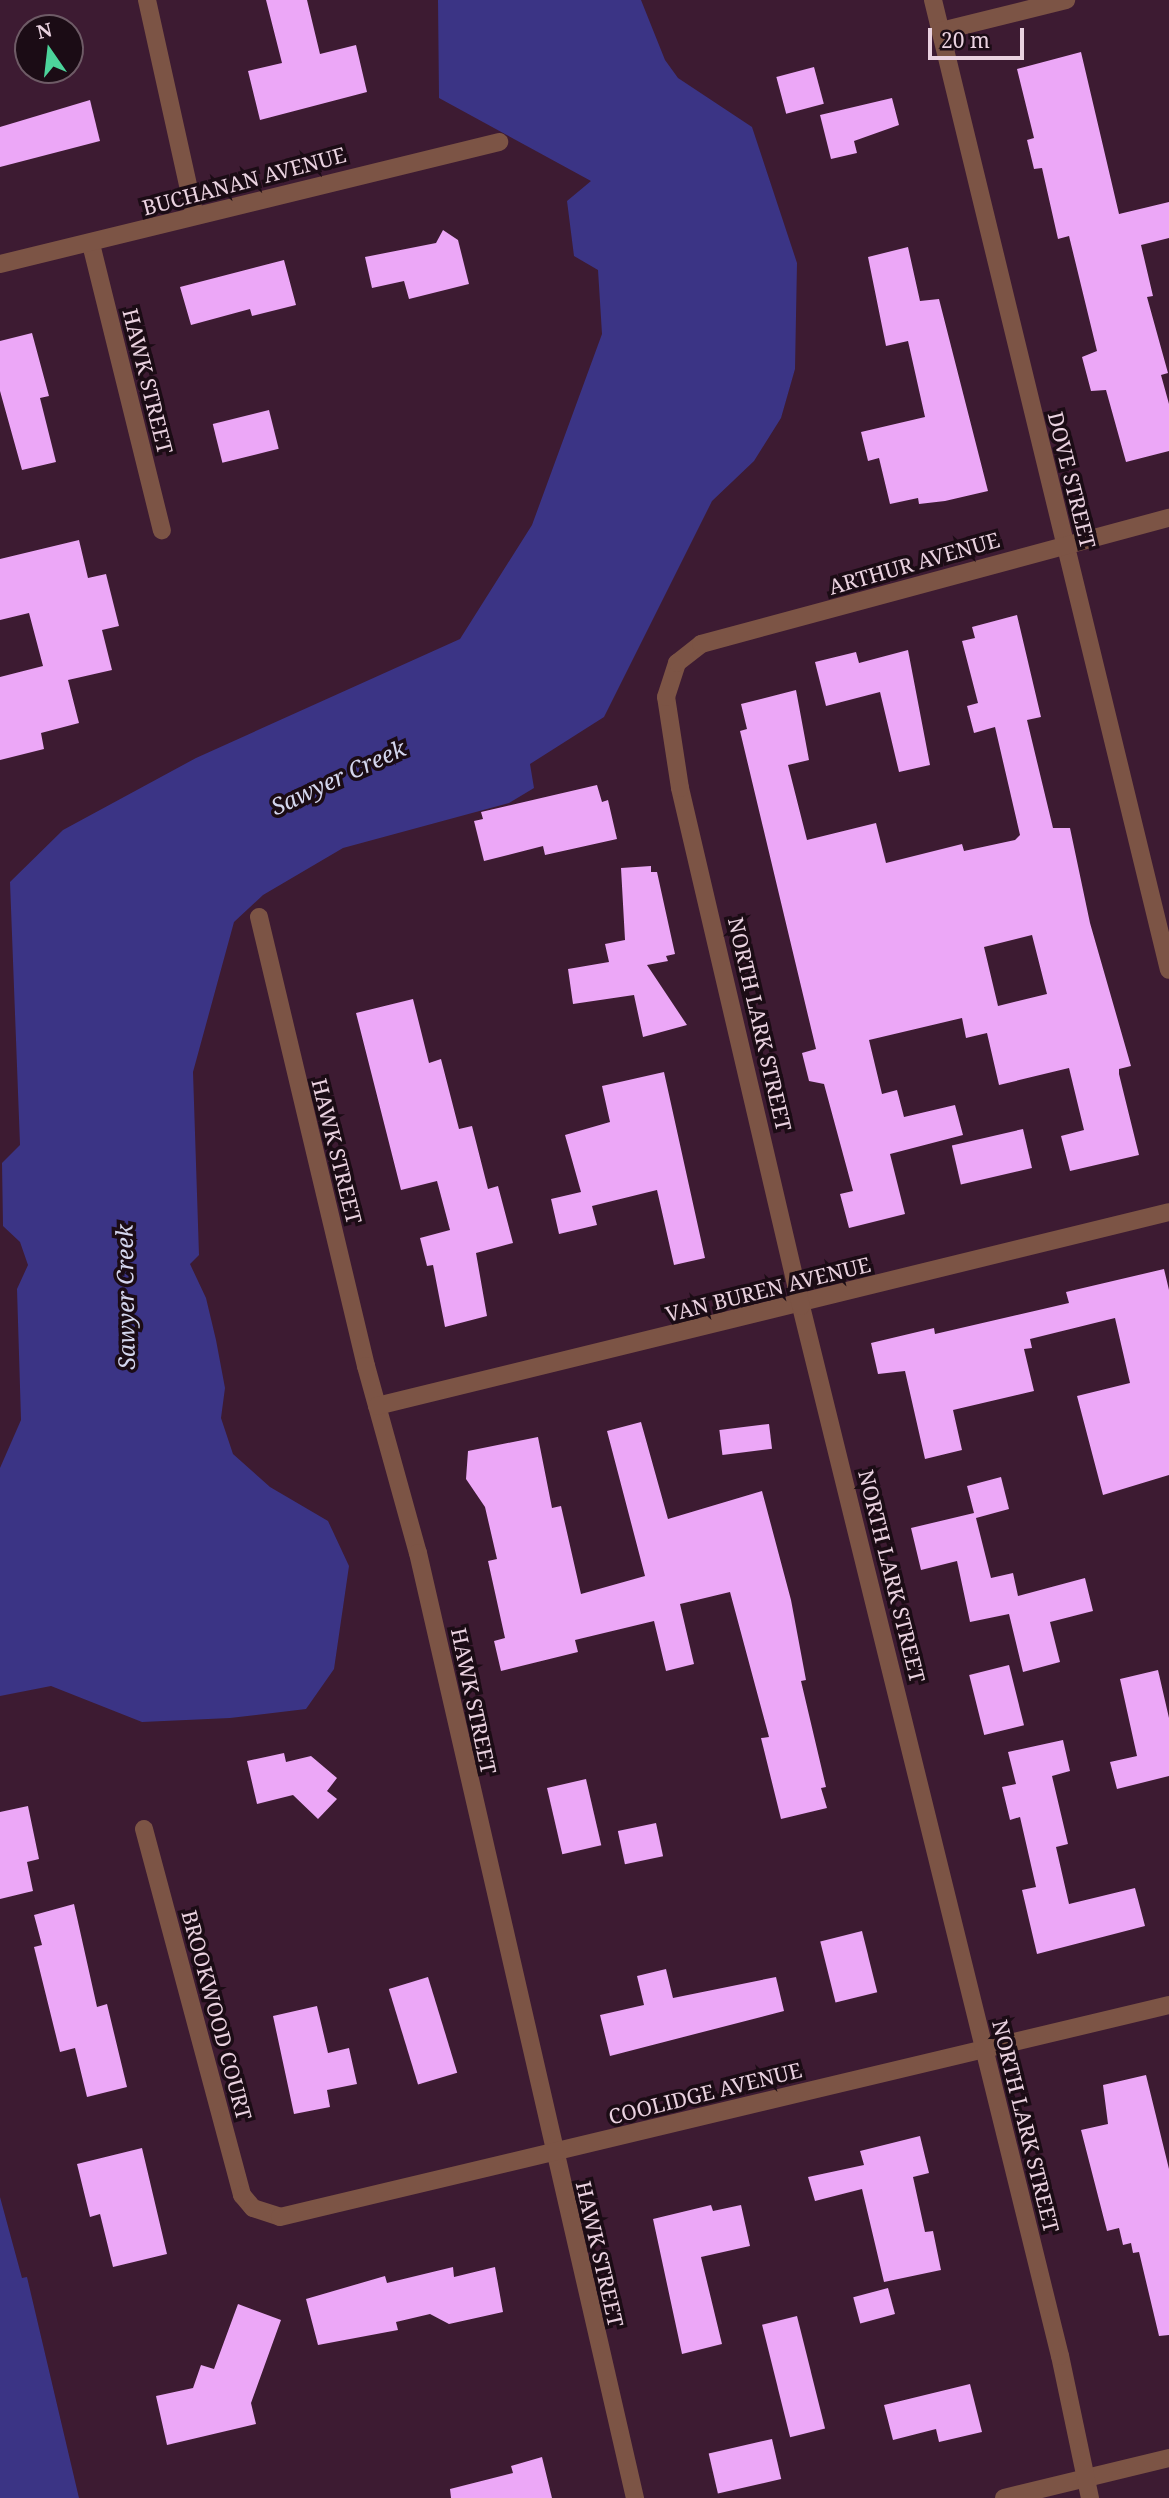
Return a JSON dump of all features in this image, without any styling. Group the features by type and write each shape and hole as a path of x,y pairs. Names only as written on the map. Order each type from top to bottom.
{"street":[{"path":"147,0 195,216"},
{"name":"DOVE STREET","path":"933,0 1169,970"},
{"path":"941,31 1066,0"},
{"name":"BUCHANAN AVENUE","path":"0,264 91,244 499,142"},
{"name":"HAWK STREET","path":"91,244 162,530"},
{"name":"ARTHUR AVENUE","path":"677,663 701,644 1064,544 1169,518"},
{"name":"NORTH LARK STREET","path":"677,663 666,697 680,788 801,1306 984,2048 1090,2498"},
{"name":"HAWK STREET","path":"259,917 377,1406 418,1553 553,2153 635,2498"},
{"name":"VAN BUREN AVENUE","path":"377,1406 801,1306 1169,1212"},
{"name":"BROOKWOOD COURT","path":"144,1829 242,2194 253,2208"},
{"name":"COOLIDGE AVENUE","path":"253,2208 280,2217 1169,2005"},
{"path":"1004,2498 1169,2458"}],"water":[{"name":"Sawyer Creek","path":"438,0 641,0 665,60 678,78 752,127 797,263 795,369 781,418 754,461 712,501 604,717 530,764 534,788 509,803 343,848 263,895 234,922 193,1072 199,1255 190,1264 206,1298 216,1340 225,1388 221,1418 233,1454 270,1487 328,1521 349,1566 334,1669 306,1709 230,1718 142,1722 51,1686 0,1696 0,1468 21,1420 17,1289 28,1265 20,1242 3,1226 2,1163 20,1145 10,882 63,830 196,758 460,639 532,525 602,334 598,270 574,256 567,201 591,181 439,98"},
{"path":"0,2197 22,2278 27,2277 79,2498 0,2498"}],"building":[{"path":"266,0 307,0 320,54 356,45 367,92 260,120 248,71 282,63"},
{"path":"1081,52 1119,214 1169,202 1169,238 1141,245 1153,296 1147,297 1168,373 1161,375 1169,404 1169,451 1126,462 1106,390 1091,391 1082,357 1097,351 1069,236 1058,239 1042,168 1034,169 1027,140 1034,138 1017,69"},
{"path":"814,67 824,104 786,114 776,77"},
{"path":"892,98 899,125 854,141 857,153 831,159 820,115"},
{"path":"90,100 100,141 0,167 0,127"},
{"path":"443,230 458,240 469,284 409,299 404,281 372,288 365,257 436,243"},
{"path":"908,247 920,301 939,299 988,491 945,501 919,504 918,498 890,504 879,458 868,461 861,432 925,417 908,341 886,346 868,257"},
{"path":"284,260 296,305 252,316 250,309 191,325 180,287"},
{"path":"32,333 49,396 40,398 56,462 22,470 0,391 0,341"},
{"path":"269,410 279,449 222,463 213,424"},
{"path":"79,540 88,578 106,574 119,626 102,630 112,670 68,680 79,723 41,733 44,749 0,760 0,677 43,666 29,613 0,620 0,559"},
{"path":"1017,615 1041,717 1027,720 1053,828 1070,828 1090,923 1131,1066 1119,1069 1119,1074 1139,1155 1070,1171 1061,1136 1084,1130 1069,1068 999,1085 987,1033 966,1038 962,1018 869,1040 882,1094 897,1090 904,1117 955,1105 963,1135 890,1154 905,1214 849,1228 840,1194 853,1191 824,1084 809,1081 802,1053 816,1049 740,731 747,729 741,704 796,690 809,760 788,765 807,840 876,823 886,863 962,844 964,851 1015,840 1020,835 995,727 974,733 967,706 978,703 962,641 975,638 972,627","holes":["1032,935 1047,994 998,1006 984,947"]},
{"path":"908,650 930,765 899,772 880,692 826,706 815,662 856,652 859,663"},
{"path":"597,785 602,802 608,800 617,839 545,855 543,846 484,861 474,821 483,819 481,812"},
{"path":"651,866 651,872 657,872 675,954 666,956 668,961 647,965 687,1025 643,1037 634,995 573,1004 568,969 609,962 605,944 625,940 621,868"},
{"path":"413,999 429,1063 441,1059 459,1129 472,1126 488,1189 498,1186 513,1243 476,1253 487,1316 445,1327 433,1265 427,1266 420,1238 450,1230 437,1181 401,1190 356,1013"},
{"path":"664,1072 705,1258 674,1265 657,1190 592,1206 597,1225 559,1234 551,1199 581,1192 565,1135 610,1122 602,1086"},
{"path":"1023,1129 1032,1168 961,1184 952,1145"},
{"path":"1164,1269 1169,1290 1169,1475 1103,1495 1077,1396 1130,1383 1115,1318 1030,1339 1032,1348 1024,1349 1034,1391 953,1410 962,1450 925,1459 905,1371 878,1374 871,1343 934,1328 935,1334 1069,1303 1066,1292"},
{"path":"641,1422 668,1519 762,1491 791,1600 806,1680 801,1681 826,1787 821,1788 827,1808 781,1819 761,1738 769,1737 730,1592 680,1604 694,1664 666,1671 654,1621 575,1640 578,1652 501,1671 494,1641 505,1638 488,1561 497,1559 485,1507 466,1479 468,1451 538,1437 552,1508 561,1506 581,1594 645,1576 607,1431"},
{"path":"769,1424 772,1449 722,1455 719,1430"},
{"path":"1001,1477 1009,1509 976,1518 991,1578 1013,1573 1018,1596 1085,1578 1093,1611 1050,1622 1060,1662 1023,1672 1009,1614 970,1622 957,1561 921,1570 911,1528 974,1513 967,1486"},
{"path":"1009,1665 1024,1725 984,1735 969,1675"},
{"path":"1158,1670 1169,1718 1169,1776 1117,1789 1110,1762 1137,1756 1120,1679"},
{"path":"1063,1740 1070,1771 1052,1776 1068,1844 1056,1847 1069,1904 1135,1888 1145,1926 1037,1954 1022,1890 1036,1887 1020,1817 1010,1820 1002,1787 1016,1784 1008,1752"},
{"path":"284,1753 286,1762 311,1756 337,1778 327,1791 337,1799 318,1819 293,1795 257,1804 247,1761"},
{"path":"586,1779 601,1845 562,1854 547,1788"},
{"path":"28,1806 39,1859 27,1862 33,1891 0,1899 0,1812"},
{"path":"656,1823 663,1856 625,1864 618,1831"},
{"path":"74,1904 97,2007 107,2004 127,2087 87,2097 75,2048 60,2052 34,1947 42,1945 34,1915"},
{"path":"862,1931 877,1992 836,2003 820,1941"},
{"path":"666,1969 673,1998 776,1977 784,2011 610,2056 600,2015 644,2005 637,1976"},
{"path":"428,1977 457,2073 418,2085 389,1989"},
{"path":"317,2006 328,2053 349,2048 357,2084 327,2090 330,2107 294,2114 273,2016"},
{"path":"1146,2075 1169,2169 1169,2335 1159,2336 1139,2252 1133,2253 1131,2243 1123,2245 1119,2228 1107,2231 1081,2130 1108,2124 1103,2085"},
{"path":"920,2136 929,2173 913,2177 925,2232 933,2231 941,2270 884,2282 862,2189 815,2201 808,2177 864,2165 860,2151"},
{"path":"142,2148 167,2254 113,2267 100,2214 90,2217 77,2164"},
{"path":"711,2205 713,2211 741,2205 750,2246 701,2257 722,2344 682,2354 653,2219"},
{"path":"453,2267 454,2277 495,2267 503,2312 449,2324 430,2314 396,2322 398,2330 318,2345 306,2299 385,2276 387,2283"},
{"path":"888,2288 895,2314 860,2323 853,2297"},
{"path":"238,2304 281,2320 251,2403 256,2424 167,2445 156,2396 193,2388 201,2365 214,2369"},
{"path":"797,2316 825,2429 790,2437 762,2325"},
{"path":"970,2384 982,2432 939,2442 936,2429 893,2440 884,2405"},
{"path":"772,2439 781,2479 718,2494 709,2454"},
{"path":"542,2457 552,2498 451,2498 450,2489 513,2473 511,2466"}]}
